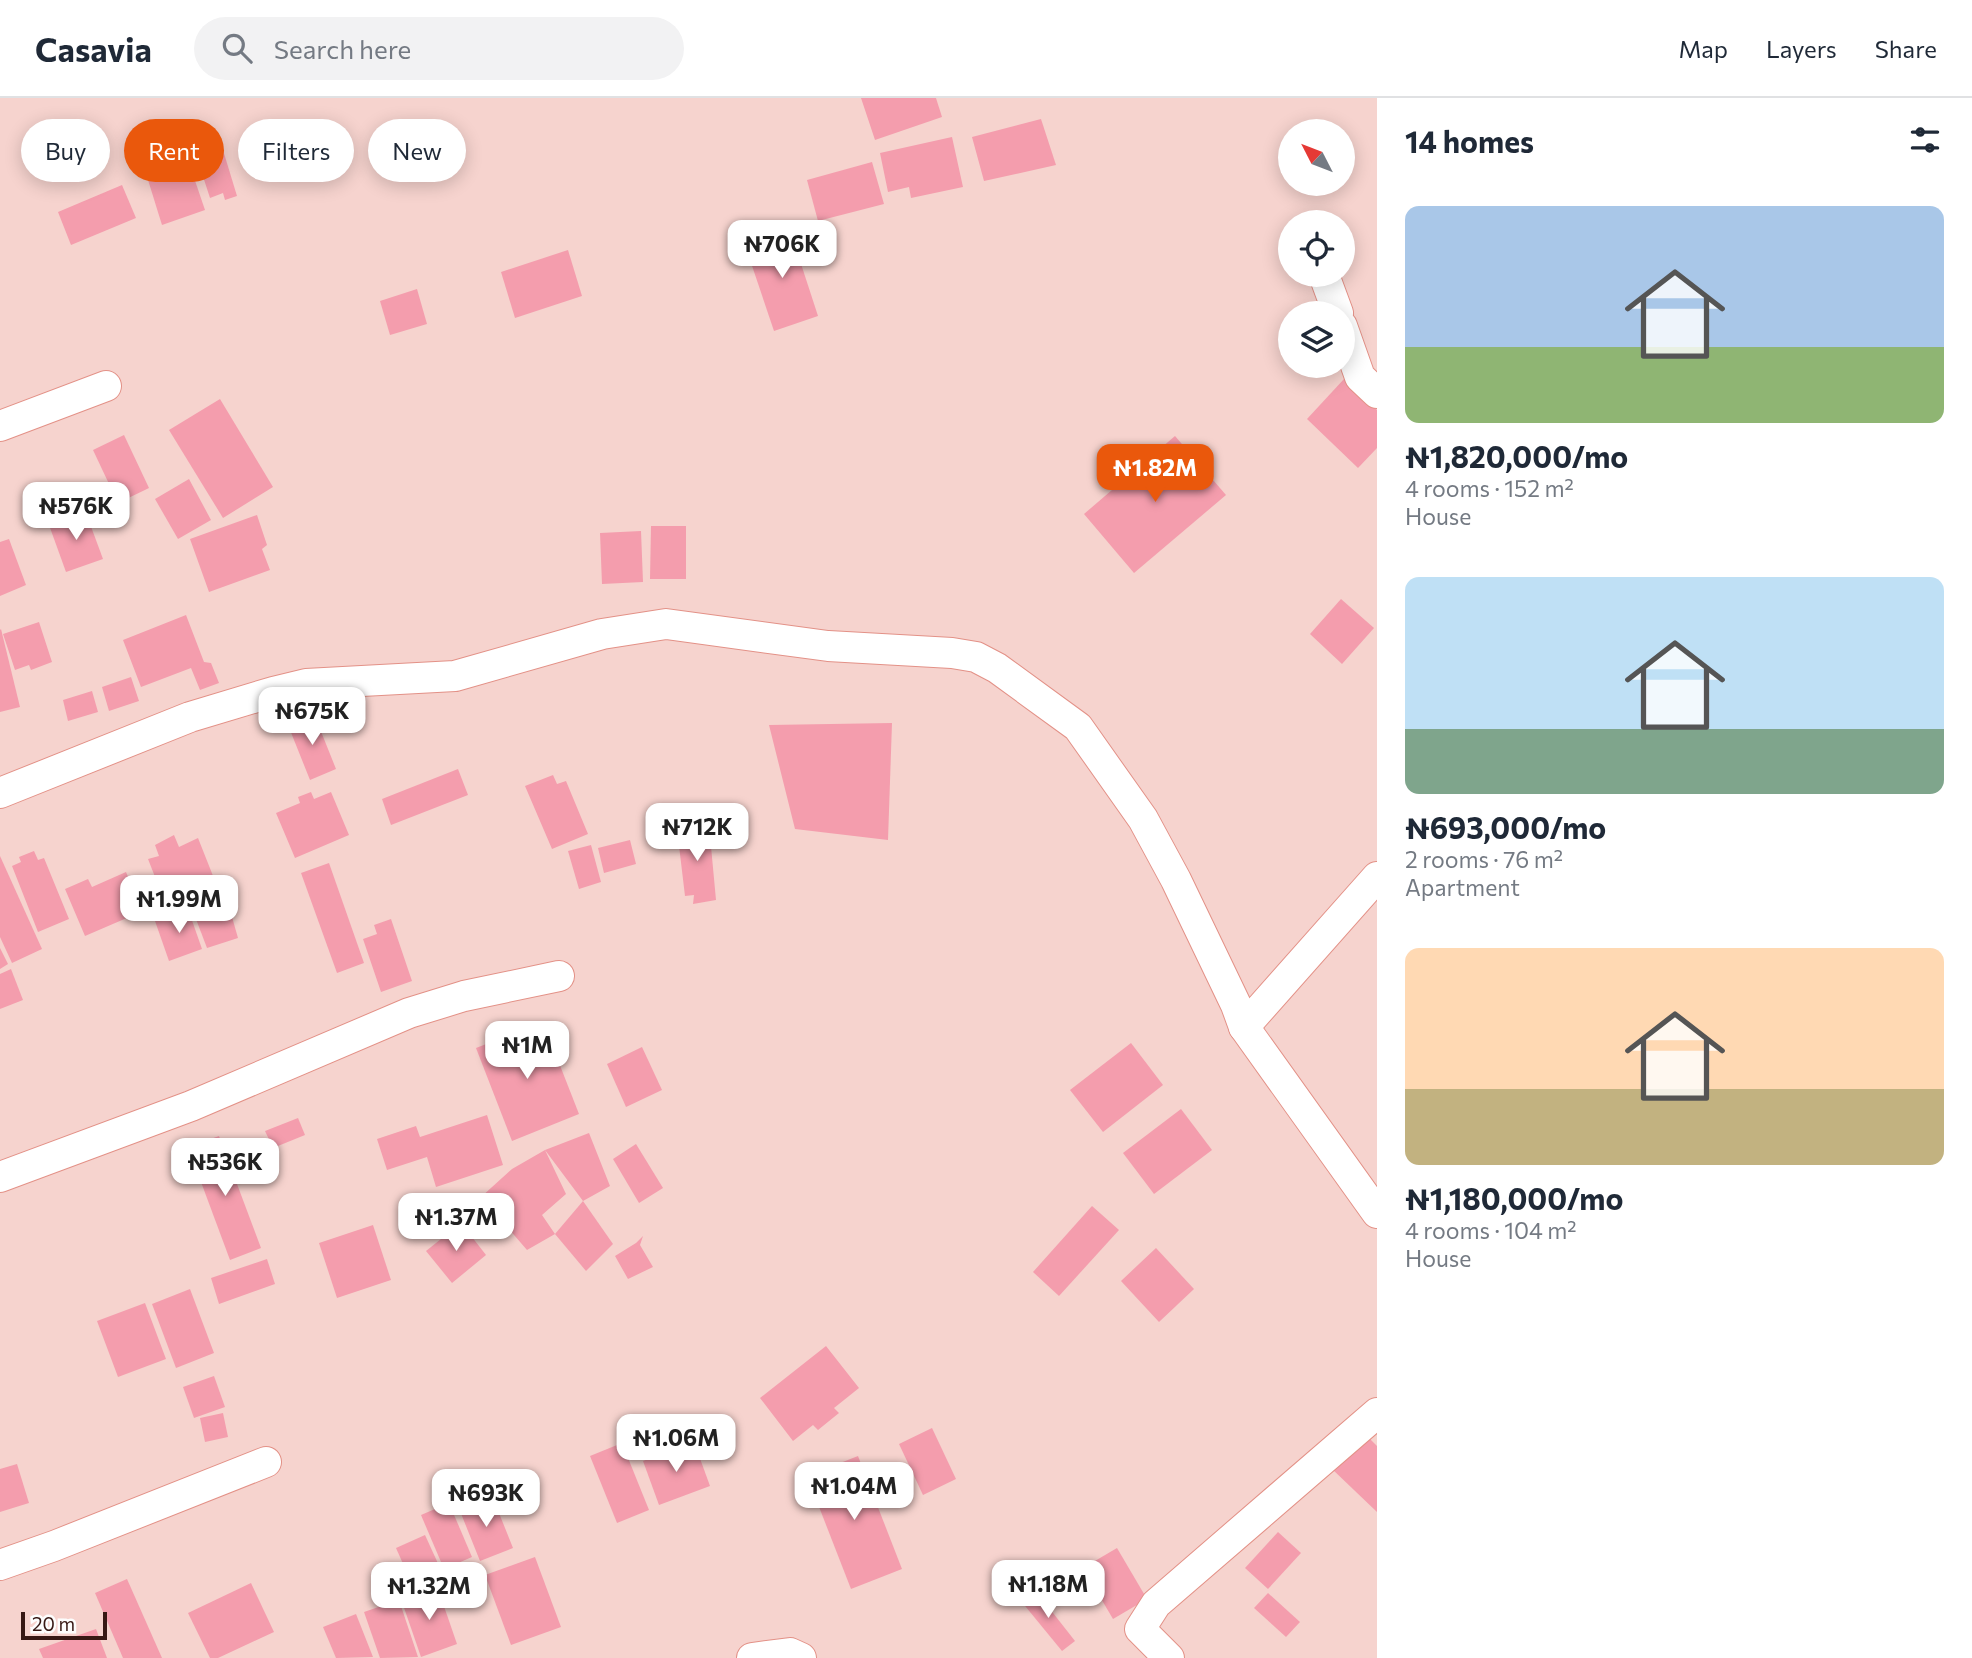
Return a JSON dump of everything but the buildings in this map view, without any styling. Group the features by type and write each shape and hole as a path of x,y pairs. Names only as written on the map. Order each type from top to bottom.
{"street":[{"path":"1355,363 1360,377 1377,393"},
{"path":"0,426 106,386"},
{"path":"0,793 190,718 273,692 306,684 455,676 602,634 666,624 828,646 952,653 976,657 997,667 1078,726 1149,831 1176,880 1244,1027 1377,1213"},
{"path":"1244,1027 1377,877"},
{"path":"0,1177 191,1106 409,1013 464,996 559,976"},
{"path":"1169,1658 1140,1629 1156,1604 1377,1413"},
{"path":"0,1565 266,1462"},
{"path":"752,1658 790,1653 802,1658"}]}
